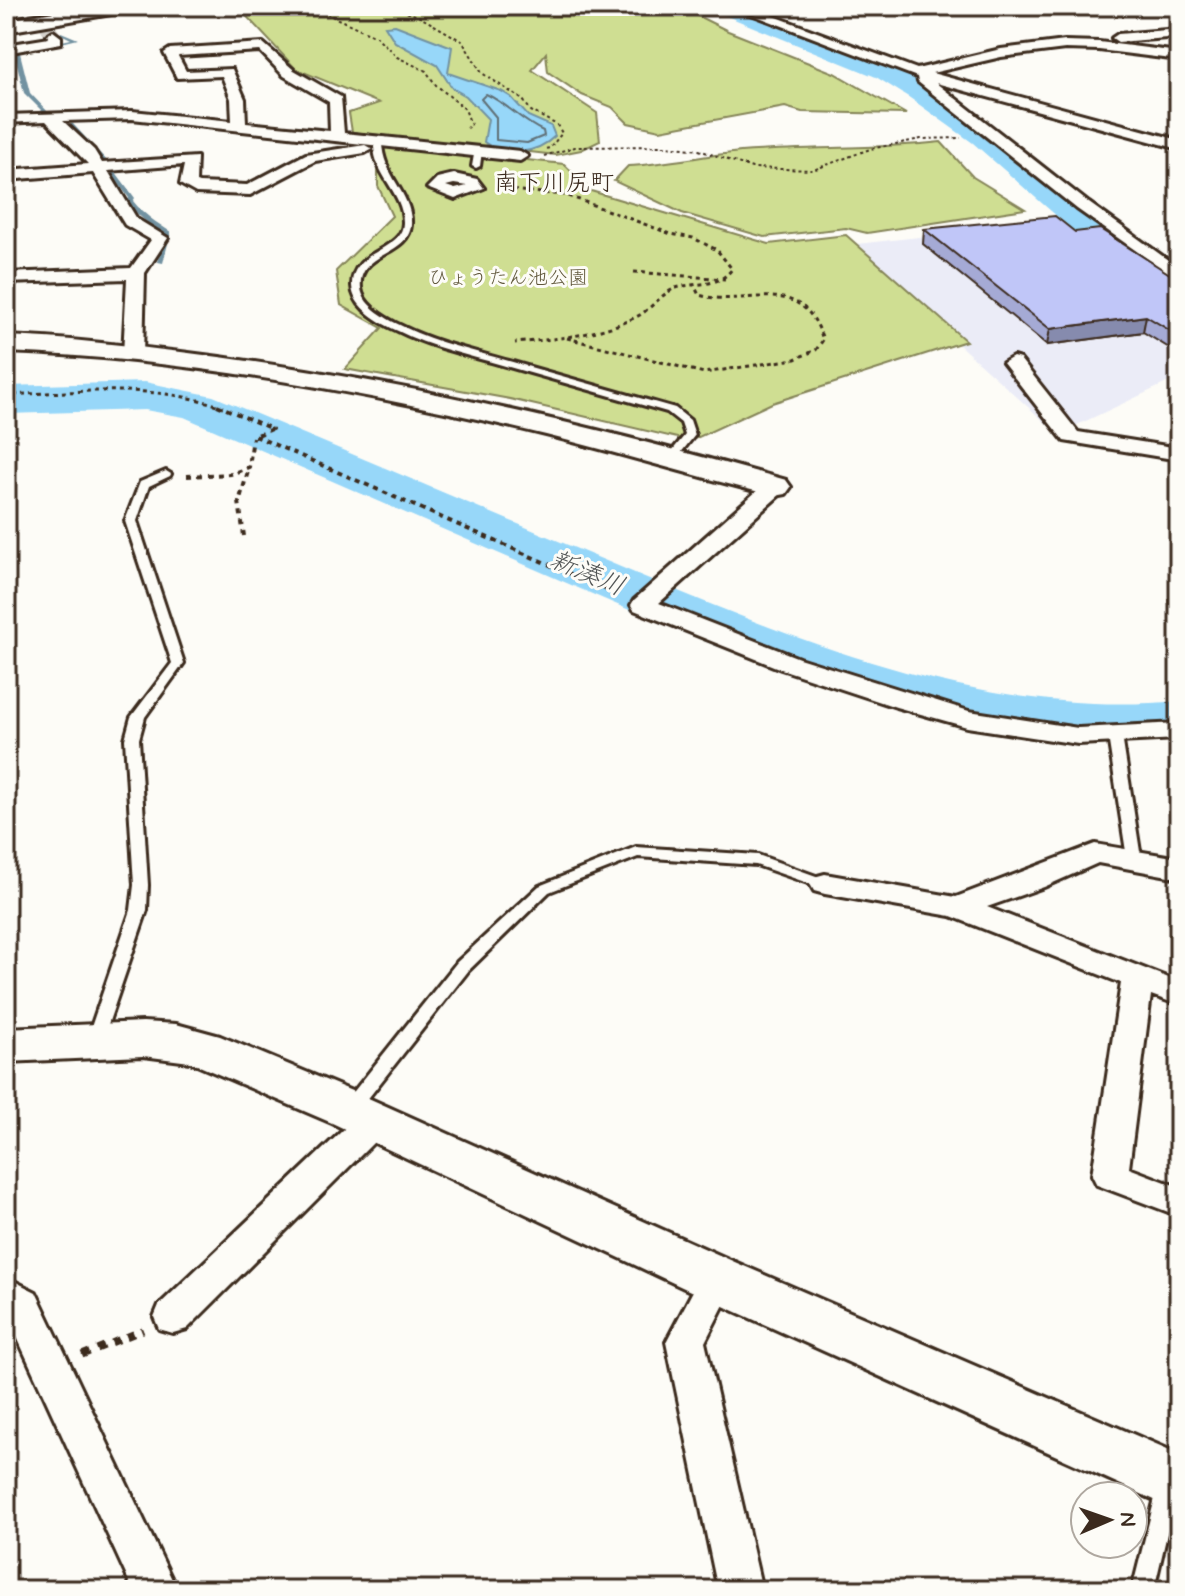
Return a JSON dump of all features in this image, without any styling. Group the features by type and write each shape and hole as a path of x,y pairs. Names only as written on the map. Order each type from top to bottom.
{"highway":[{"path":"6,23 123,6"}],"street":[{"path":"736,6 916,73 1179,145"},
{"path":"1097,46 1102,40 1179,33"},
{"path":"6,49 57,40 53,35"},
{"path":"916,73 1004,51 1048,46 1097,46 1179,56"},
{"path":"239,126 238,99 227,72 182,75 170,53 263,47 289,73 336,100 337,136"},
{"path":"1156,55 1179,63"},
{"path":"916,73 1179,276"},
{"path":"6,119 132,115 378,143 439,146 477,158 520,156"},
{"path":"50,117 89,153 131,222 160,238 136,273 133,355"},
{"path":"6,175 192,160 188,184 196,188 250,190 311,157 353,153 378,143"},
{"path":"6,278 136,273"},
{"path":"6,344 133,355 286,374 434,400 672,457 775,487"},
{"path":"1013,363 1071,437 1179,454"},
{"path":"775,487 647,601 684,625 953,717 1040,732 1115,736 1179,731"},
{"path":"957,907 1034,880 1095,853 1179,868"},
{"path":"825,884 957,907 1179,994"},
{"path":"1137,979 1110,1175 1179,1202"},
{"path":"6,1045 95,1039 176,1041 203,1048 362,1115 718,1279 1174,1480"},
{"path":"173,1317 362,1115"},
{"path":"718,1279 685,1342 740,1590"},
{"path":"6,1293 22,1303 149,1589"}],"lane":[{"path":"378,143 377,162 399,197 407,227 399,241 367,260 359,272 355,289 360,300 375,315 399,329 671,410 686,422 690,435 672,457"},
{"path":"95,1039 139,910 141,885 132,739 138,717 178,663 131,521 144,484 166,474"},
{"path":"1115,736 1134,858"},
{"path":"362,1115 463,966 544,889 636,852 758,860 825,884"},
{"path":"1143,1590 1174,1480"}],"path":[{"path":"337,6 327,12 329,15 376,36 397,57 426,71 436,85 465,109 471,125 439,146"},
{"path":"390,6 433,23 462,41 482,73 523,100 531,111 557,125 562,133 550,148 520,156"},
{"path":"520,156 542,157 575,147 602,145 667,146 699,150 752,168 813,170 870,149 921,139 995,137"},
{"path":"458,349 603,329 647,310 670,290 718,284 727,279 732,269 717,250 693,238 671,234 566,195 476,188"},
{"path":"634,272 727,279"},
{"path":"562,337 704,373 721,373 800,356 816,350 823,340 821,328 813,315 797,300 782,297 709,298 699,295 694,285"},
{"path":"6,395 155,392 217,404 272,429 254,436"},
{"path":"244,536 238,521 239,488 249,467 254,436"},
{"path":"254,436 647,601"},
{"path":"166,474 220,475 249,467"},
{"path":"51,1368 173,1317"}],"shaded area":[{"path":"1069,220 1179,291 1179,383 1173,380 1058,434 848,245"}],"green space":[{"path":"237,6 678,6 728,31 834,73 906,114 802,112 785,107 660,130 628,123 612,107 582,95 548,72 546,53 532,70 597,113 600,141 581,150 556,155 352,132 349,113 379,103 296,69"},
{"path":"866,6 1179,6 1179,13 874,9"},
{"path":"941,142 973,177 1025,209 867,233 846,228 764,237 682,213 614,181 628,166 732,153"},
{"name":"ひょうたん池公園","path":"378,144 564,164 591,191 769,244 846,235 966,341 772,403 690,441 510,399 345,369 382,328 341,305 336,271 392,216 378,186"}],"water":[{"path":"395,25 452,47 448,73 501,91 528,116 551,126 555,136 539,147 521,152 501,150 484,142 488,119 466,96 452,88 437,65 395,42 385,26"}],"building":[{"path":"1055,216 1075,232 1100,229 1179,280 1179,336 1146,316 1050,329 924,229"}],"waterway":[{"name":"新湊川","path":"727,6 887,71 921,91 982,135"},
{"path":"48,115 27,93 17,52 76,39 63,33"},
{"path":"71,125 107,164"},
{"name":"新湊川","path":"987,139 1095,230 1179,287"},
{"path":"113,172 138,211 168,232 161,262"},
{"name":"新湊川","path":"6,400 145,396 197,406 676,611 834,668 920,694 1047,720 1134,723 1179,719"}],"tunnel":[{"path":"33,6 53,35"}],"district":[{"name":"南下川尻町","path":"554,183"}]}
